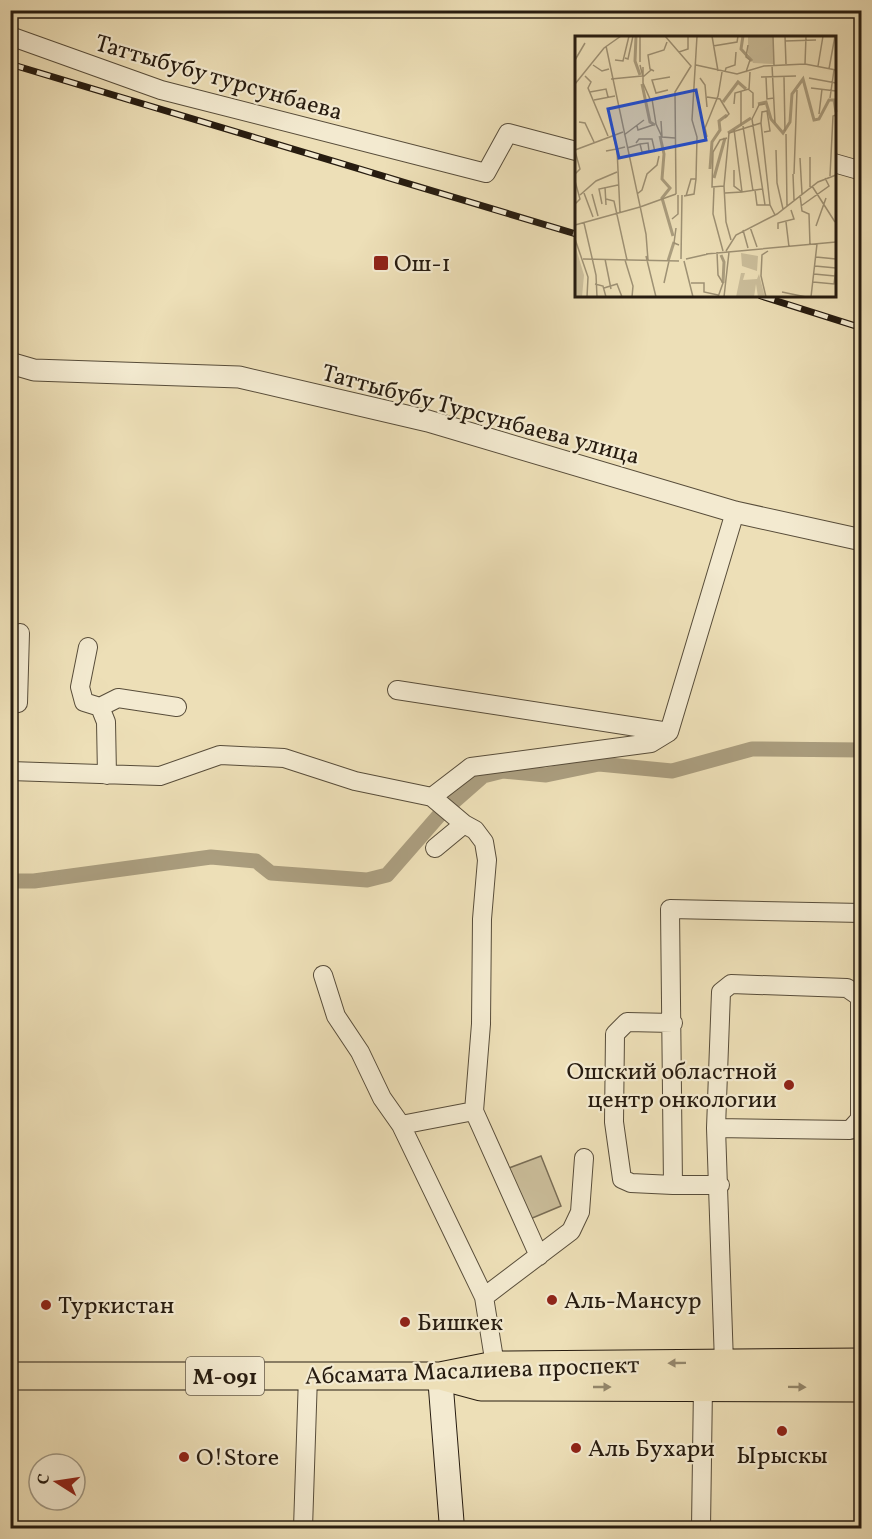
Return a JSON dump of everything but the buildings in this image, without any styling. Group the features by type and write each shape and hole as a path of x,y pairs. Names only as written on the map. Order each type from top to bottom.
{"main road":[{"name":"Абсамата Масалиева проспект","path":"10,1376 440,1376 495,1365 861,1362"},
{"name":"М-091","path":"440,1376 481,1387 861,1388"},
{"path":"440,1376 452,1528"}],"street":[{"name":"Таттыбубу турсунбаева","path":"10,36 161,90 416,157 486,173 508,133 575,151"},
{"path":"836,164 861,171"},
{"name":"Таттыбубу Турсунбаева улица","path":"10,363 34,370 239,377 428,421 735,512 861,540"},
{"path":"435,801 471,767 651,743 669,732 735,512"},
{"path":"10,704 18,703 20,633"},
{"path":"88,647 80,687 84,702 100,706 118,698 177,707"},
{"path":"397,690 669,732"},
{"path":"100,706 106,722 107,775"},
{"path":"10,771 160,776 220,754 284,758 355,781 435,801 458,820 476,830 484,842 487,860 482,919 481,1024 474,1111 539,1256"},
{"path":"435,848 458,820"},
{"path":"673,1185 670,909 861,913"},
{"path":"323,975 336,1016 360,1052 382,1098 401,1125 484,1297 495,1365"},
{"path":"716,1128 850,1130 860,1119 860,997 847,988 766,985 731,984 721,992 716,1128 720,1185 724,1363"},
{"path":"673,1023 627,1022 615,1034 614,1122 622,1179 631,1183 720,1185"},
{"path":"401,1125 474,1111"},
{"path":"484,1297 571,1232 580,1212 584,1158"},
{"path":"303,1528 308,1376"},
{"path":"701,1528 703,1386"}],"shaded area":[{"path":"541,1156 561,1206 530,1219 509,1168"}],"waterway":[{"path":"10,881 34,881 211,857 256,861 271,873 367,880 387,875 442,812 483,776 503,771 546,775 599,764 672,771 752,749 862,750"}],"railway":[{"path":"10,64 575,234"},
{"path":"764,297 862,328"}],"place":[{"name":"Ош-1","path":"381,263"},
{"name":"Ошский областной центр онкологии","path":"789,1085"},
{"name":"Аль-Мансур","path":"552,1300"},
{"name":"Туркистан","path":"46,1305"},
{"name":"Бишкек","path":"405,1322"},
{"name":"Ырыскы","path":"782,1431"},
{"name":"Аль Бухари","path":"576,1448"},
{"name":"O!Store","path":"184,1457"}]}
